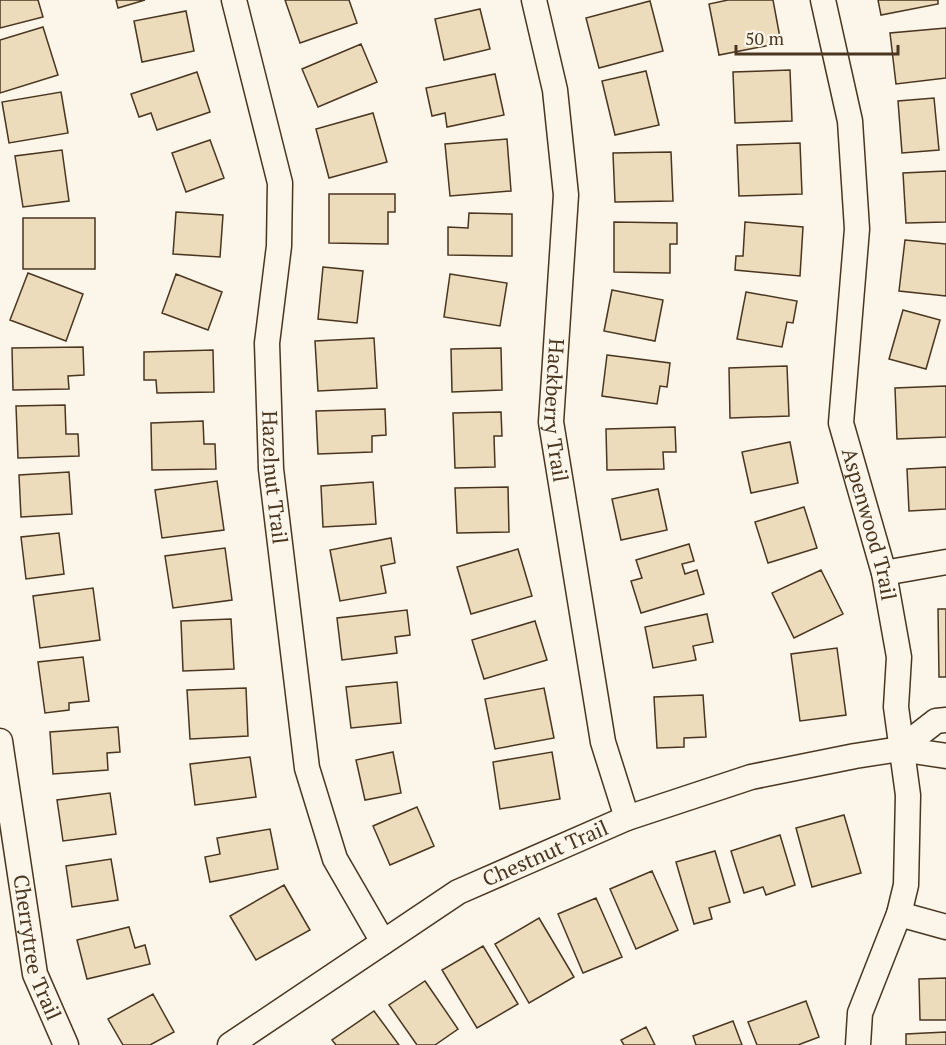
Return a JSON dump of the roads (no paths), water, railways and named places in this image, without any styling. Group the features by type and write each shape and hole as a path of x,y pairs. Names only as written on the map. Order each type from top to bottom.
{"street":[{"name":"Hazelnut Trail","path":"234,0 280,183 279,246 267,343 271,469 307,768 334,859 383,942"},
{"name":"Hackberry Trail","path":"534,0 555,90 566,195 551,422 603,742 627,818"},
{"name":"Aspenwood Trail","path":"823,0 850,121 857,229 841,423 884,573 899,657 896,707 908,795 906,885 899,914 860,1013 858,1045"},
{"path":"884,573 946,562"},
{"name":"Chestnut Trail","path":"900,749 936,721 946,720"},
{"name":"Cherrytree Trail","path":"0,741 4,790 35,974 66,1045"},
{"name":"Chestnut Trail","path":"230,1045 458,892 627,818 751,777 900,749 946,756"},
{"path":"899,914 946,927"}]}
